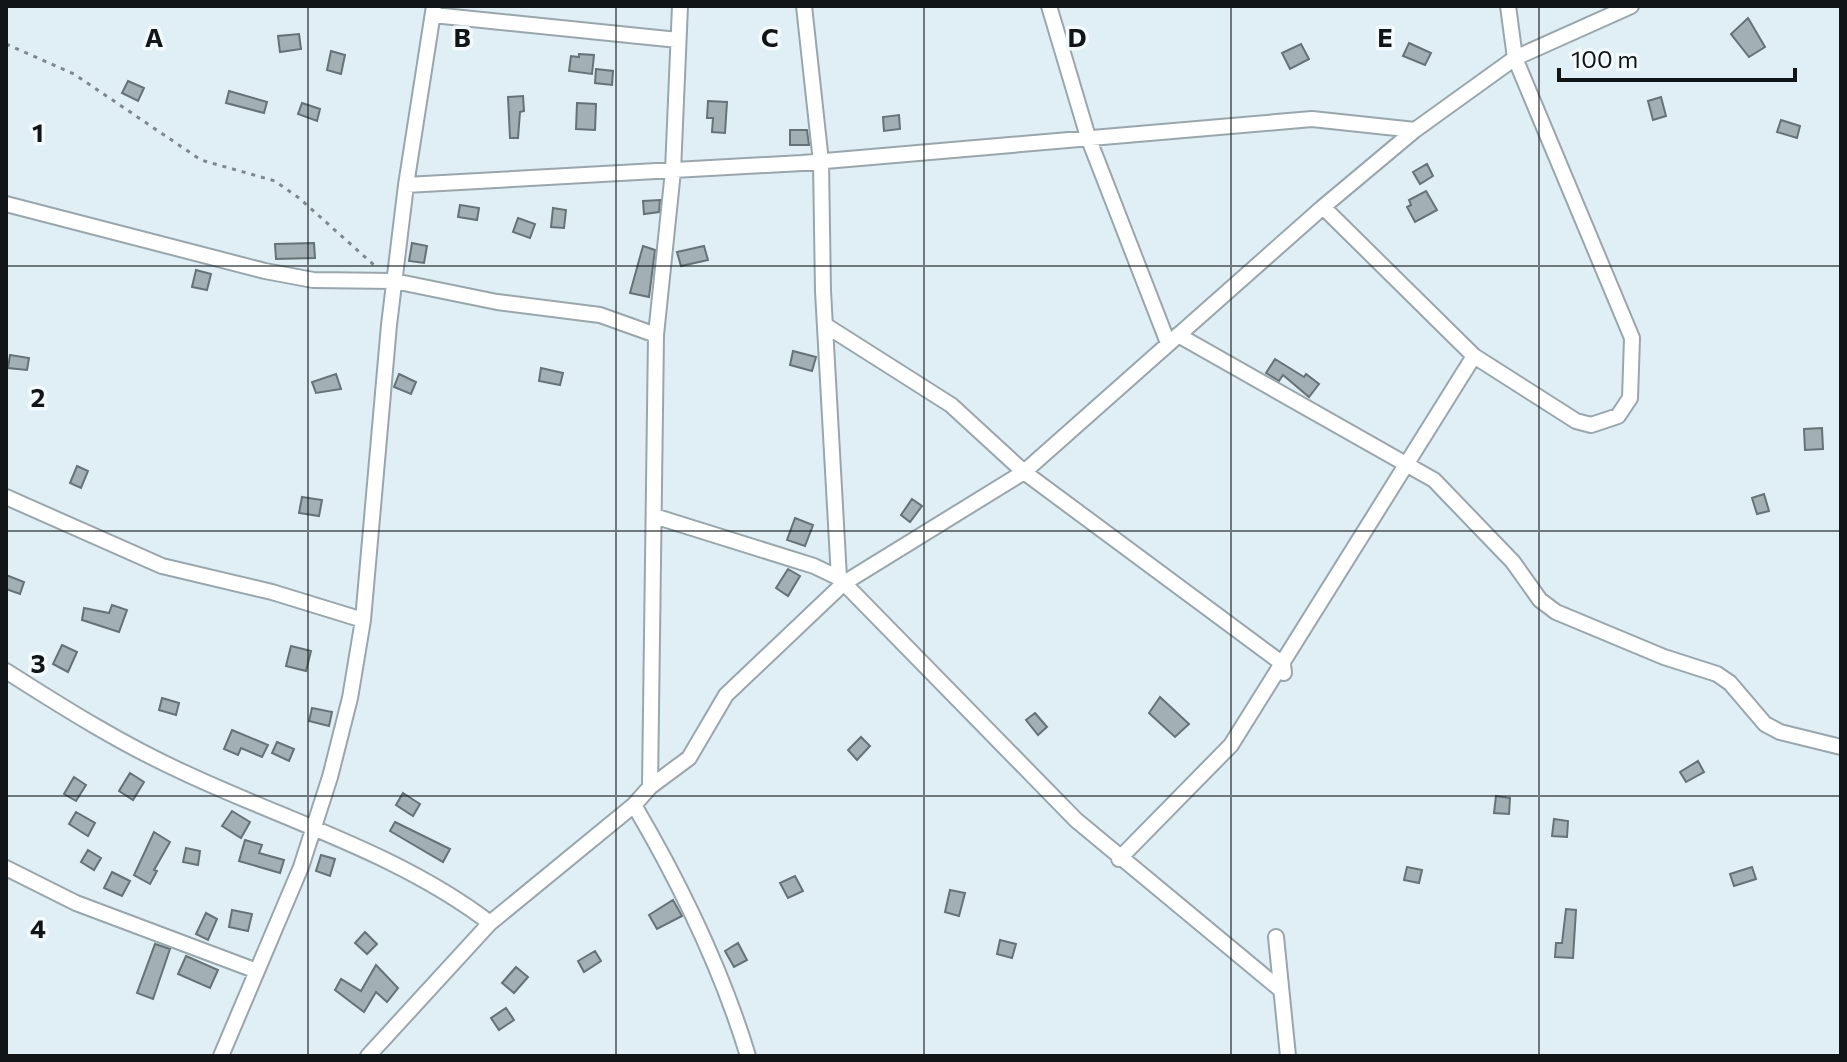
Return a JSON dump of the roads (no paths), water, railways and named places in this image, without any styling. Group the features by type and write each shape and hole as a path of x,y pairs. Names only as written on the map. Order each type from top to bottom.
{"street":[{"path":"650,787 656,335 673,171 680,6"},
{"path":"804,6 821,162 825,325 841,580"},
{"path":"1049,6 1088,137 1173,339 1434,480 1513,562 1540,600 1556,612 1664,657 1717,674 1730,683 1765,724 1780,732 1841,747"},
{"path":"1323,207 1474,356 1576,421 1591,425 1618,416 1630,398 1632,338 1627,319 1515,58 1508,6"},
{"path":"368,1056 490,923 634,805 650,787 689,758 726,695 841,580 1024,472 1323,207 1415,130 1515,58 1625,8"},
{"path":"221,1056 314,827 350,698 363,620 394,281 434,10 678,40"},
{"path":"406,185 821,162 1312,119 1415,130"},
{"path":"6,204 265,271 313,280 394,281 497,302 600,315 656,335"},
{"path":"825,325 951,405 1024,472 1283,670"},
{"path":"1119,859 1231,745 1283,670 1474,356"},
{"path":"6,497 162,566 272,592 363,620"},
{"path":"654,516 814,566 841,580 1065,809 1119,859 1281,990"},
{"path":"6,671 109,733 185,773 314,827 466,904 490,923"},
{"path":"634,805 676,876 701,929 733,1004 748,1056"},
{"path":"6,868 76,903 257,971"},
{"path":"1276,937 1288,1056"}]}
